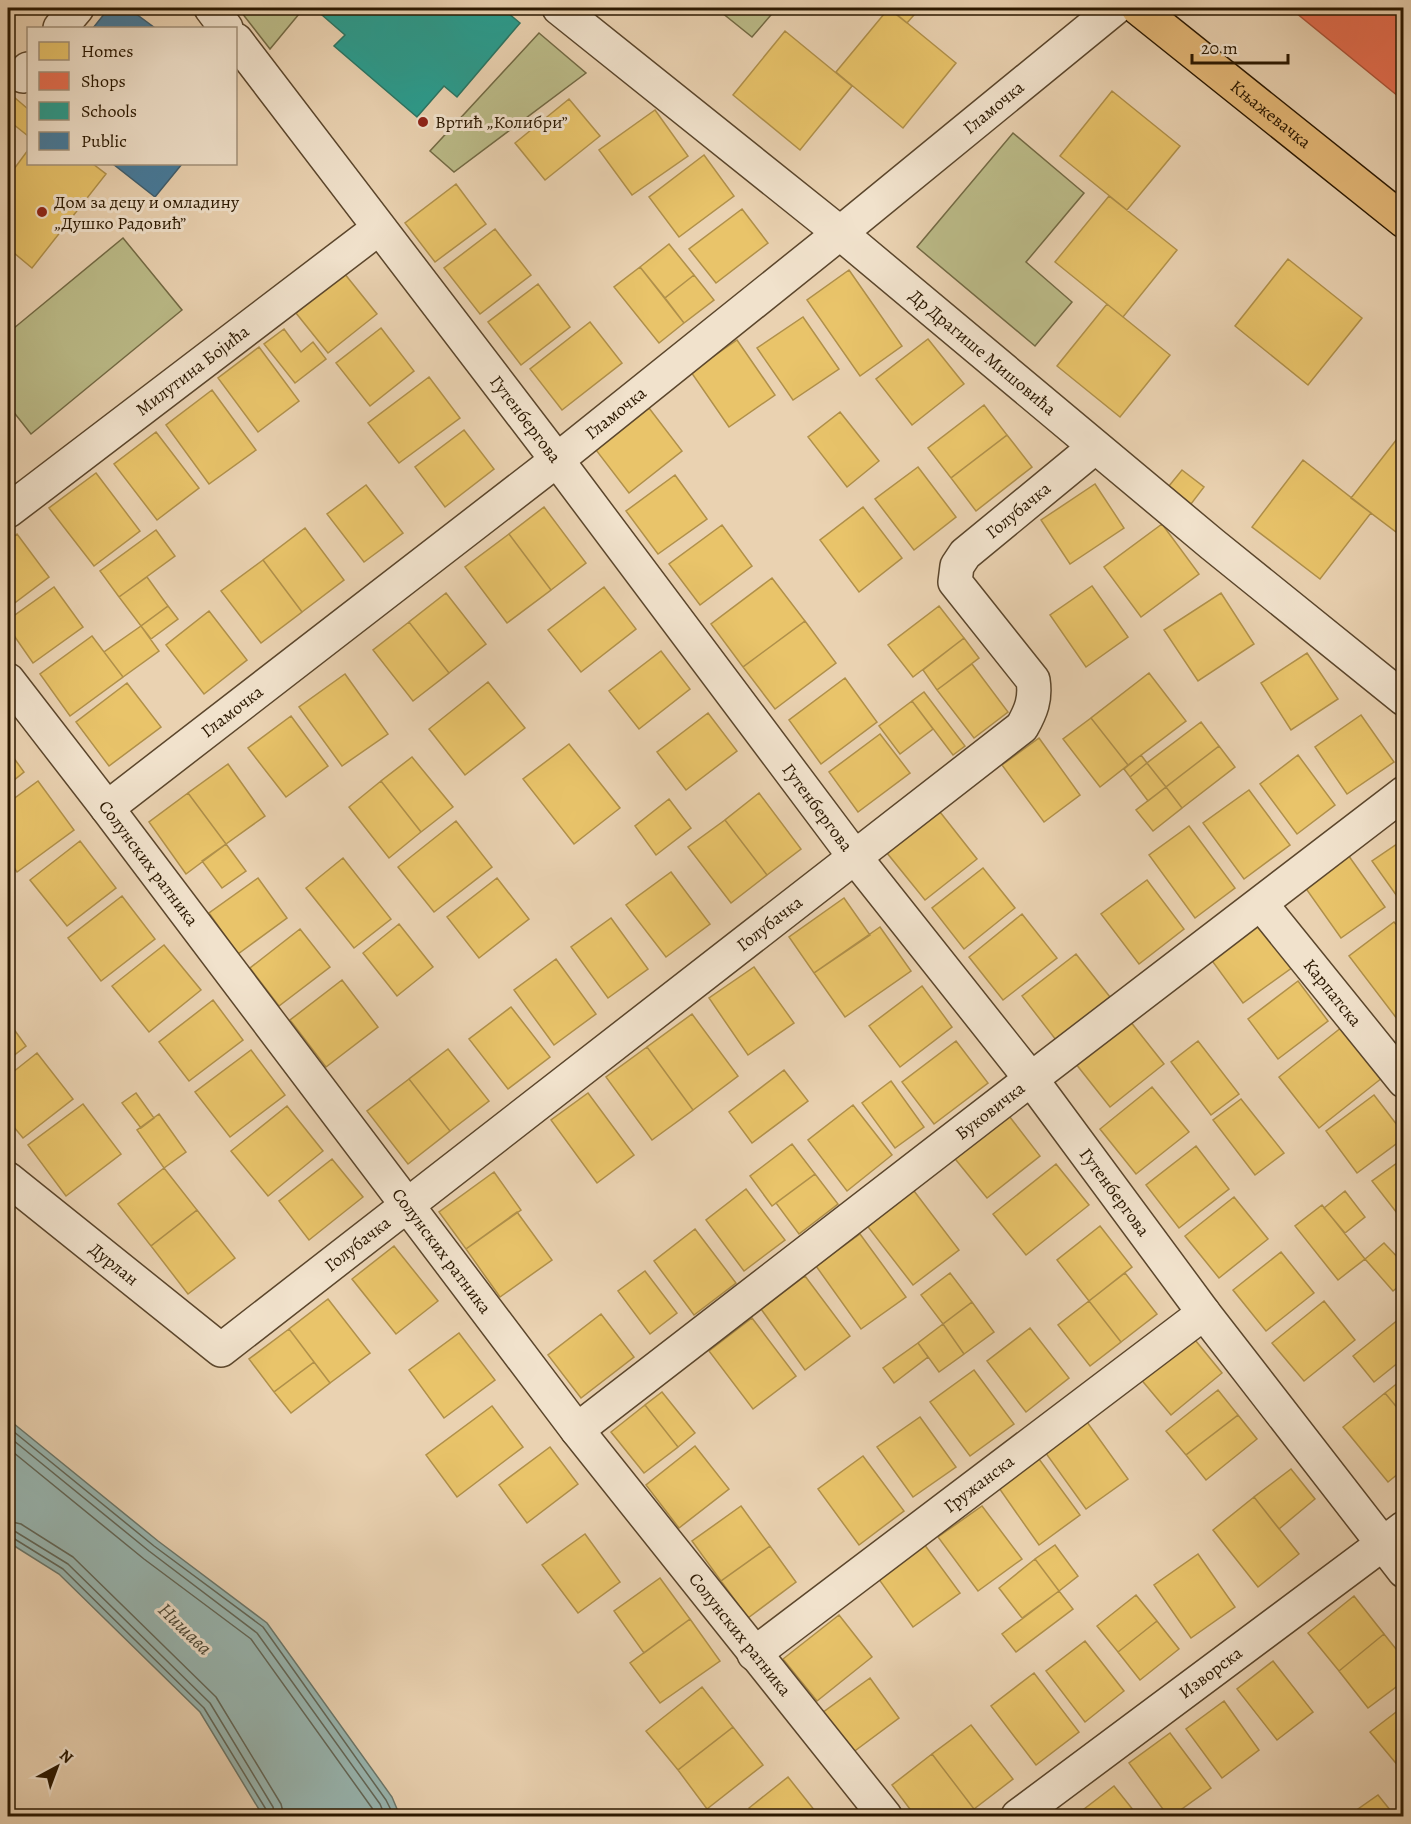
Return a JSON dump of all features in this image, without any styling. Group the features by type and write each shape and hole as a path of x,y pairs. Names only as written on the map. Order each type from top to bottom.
{"main road":[{"name":"Књажевачка","path":"1148,10 1404,220"}],"street":[{"path":"61,27 77,8"},
{"path":"211,8 225,27"},
{"name":"Др Драгише Мишовића","path":"559,8 840,233 1095,447 1404,699"},
{"name":"Гламочка","path":"107,808 557,460 1115,8"},
{"name":"Гутенбергова","path":"237,41 557,460 854,855 1031,1078 1204,1313 1394,1536 1404,1571"},
{"name":"Милутина Бојића","path":"8,511 379,228"},
{"name":"Голубачка","path":"221,1350 854,855 1022,727 1032,711 1035,694 1033,680 955,582 957,566 964,554 1095,447"},
{"name":"Солунских ратника","path":"8,680 577,1430 885,1816"},
{"name":"Буковичка","path":"577,1430 1031,1078 1404,794"},
{"name":"Карпатска","path":"1261,904 1404,1081"},
{"name":"Дурлан","path":"8,1179 221,1350"},
{"name":"Гружанска","path":"754,1654 1204,1313"},
{"name":"Изворска","path":"1017,1816 1394,1536"}],"green space":[{"path":"238,8 304,8 270,49"},
{"path":"716,8 777,8 752,37"},
{"path":"539,33 586,73 454,172 430,151"},
{"path":"1013,133 1084,193 1026,262 1072,302 1035,346 917,247"},
{"path":"123,238 182,310 31,434 8,405 8,333"}],"water":[{"name":"Нишава","path":"8,1419 158,1541 267,1623 392,1797 400,1816 263,1816 200,1712 59,1574 8,1542"}],"building: Homes":[{"path":"888,8 920,8 907,23"},
{"path":"889,8 956,63 903,128 836,72"},
{"path":"785,31 852,86 800,150 733,95"},
{"path":"1112,91 1180,146 1127,210 1060,156"},
{"path":"8,92 27,108 27,135 8,120"},
{"path":"569,99 600,136 545,180 515,143"},
{"path":"655,110 688,156 632,195 599,150"},
{"name":"Дом за децу и омладину „Душко Радовић”","path":"27,151 27,165 94,165 106,174 32,268 8,248 8,177"},
{"path":"704,155 734,196 679,237 649,197"},
{"path":"456,184 486,224 435,262 405,223"},
{"path":"1109,196 1177,250 1123,317 1055,262"},
{"path":"742,209 768,243 716,283 689,249"},
{"path":"495,229 531,275 480,314 444,268"},
{"path":"669,244 694,275 665,298 640,267"},
{"path":"1288,259 1362,318 1308,385 1235,326"},
{"path":"640,267 684,323 659,343 614,287"},
{"path":"849,270 902,346 860,376 807,300"},
{"path":"344,273 377,314 328,353 296,313"},
{"path":"694,275 714,300 684,323 665,298"},
{"path":"538,284 570,327 521,365 488,322"},
{"path":"1107,304 1170,355 1120,417 1057,366"},
{"path":"803,317 839,369 793,400 757,348"},
{"path":"590,322 622,363 562,410 530,369"},
{"path":"381,328 414,371 370,406 336,363"},
{"path":"284,329 301,352 313,342 326,359 295,383 264,344"},
{"path":"928,339 964,384 912,425 876,379"},
{"path":"737,340 775,395 729,427 691,372"},
{"path":"259,347 299,401 258,432 218,378"},
{"path":"429,377 460,418 399,463 368,423"},
{"path":"212,390 256,450 209,484 166,425"},
{"path":"984,405 1007,435 951,478 928,448"},
{"path":"649,408 682,451 629,493 596,450"},
{"path":"840,412 879,461 847,487 808,437"},
{"path":"464,430 494,469 445,507 415,467"},
{"path":"1404,430 1404,538 1351,498"},
{"path":"156,432 199,488 157,520 114,464"},
{"path":"1007,435 1032,467 976,511 951,478"},
{"path":"1303,460 1371,513 1320,579 1252,527"},
{"path":"918,467 956,517 914,550 875,499"},
{"path":"1182,470 1204,487 1191,504 1169,486"},
{"path":"96,473 140,531 94,566 49,508"},
{"path":"675,475 707,519 658,554 626,511"},
{"path":"1095,484 1124,528 1070,564 1041,520"},
{"path":"366,485 403,533 364,562 327,514"},
{"path":"544,507 586,563 551,590 509,534"},
{"path":"863,507 902,558 859,592 820,540"},
{"path":"1162,524 1199,574 1141,617 1104,567"},
{"path":"722,525 752,566 700,605 669,564"},
{"path":"305,528 344,580 302,612 263,560"},
{"path":"156,530 175,556 119,597 100,571"},
{"path":"17,534 49,577 8,608 8,541"},
{"path":"509,534 551,590 507,623 465,567"},
{"path":"263,560 302,612 261,643 221,591"},
{"path":"147,577 168,606 141,626 119,597"},
{"path":"772,578 805,621 743,667 711,624"},
{"path":"1092,586 1128,637 1086,667 1050,615"},
{"path":"54,587 83,627 33,663 8,627 8,620"},
{"path":"604,587 636,629 581,672 548,630"},
{"path":"446,593 486,644 449,673 409,622"},
{"path":"1221,593 1254,644 1198,681 1164,630"},
{"path":"168,606 178,619 151,639 141,626"},
{"path":"939,606 964,638 913,677 888,645"},
{"path":"209,611 247,660 204,694 166,645"},
{"path":"805,621 836,663 775,709 743,667"},
{"path":"409,622 449,673 413,701 373,650"},
{"path":"141,626 159,651 123,677 104,652"},
{"path":"92,636 123,677 70,716 40,674"},
{"path":"964,638 979,658 937,690 923,670"},
{"path":"661,651 690,689 639,729 609,691"},
{"path":"1307,653 1338,699 1291,730 1261,683"},
{"path":"972,664 1008,712 974,738 937,690"},
{"path":"1149,673 1186,721 1128,765 1091,718"},
{"path":"345,674 388,734 342,766 299,707"},
{"path":"845,678 877,722 821,764 789,720"},
{"path":"488,682 525,728 465,775 429,729"},
{"path":"127,683 161,727 109,766 76,722"},
{"path":"924,692 965,746 953,755 912,701"},
{"path":"912,701 933,729 900,754 879,726"},
{"path":"708,713 737,751 686,790 657,752"},
{"path":"1361,715 1394,762 1347,794 1315,747"},
{"path":"291,716 328,766 286,797 248,748"},
{"path":"1091,718 1128,765 1100,787 1063,739"},
{"path":"1201,722 1219,746 1166,787 1147,763"},
{"path":"880,734 910,773 858,812 829,772"},
{"path":"1039,738 1080,795 1044,822 1002,765"},
{"path":"569,744 620,808 574,844 523,779"},
{"path":"1219,746 1235,767 1182,808 1166,787"},
{"path":"8,750 24,772 8,785"},
{"path":"1141,755 1147,763 1130,777 1124,769"},
{"path":"1298,755 1335,805 1297,834 1260,784"},
{"path":"412,757 453,807 421,832 381,781"},
{"path":"1147,763 1166,787 1148,801 1130,777"},
{"path":"228,764 265,816 226,844 188,793"},
{"path":"38,781 74,830 17,872 8,859 8,803"},
{"path":"381,781 421,832 389,858 349,807"},
{"path":"1166,787 1182,808 1153,831 1136,810"},
{"path":"1249,790 1290,845 1244,879 1203,823"},
{"path":"188,793 226,844 186,874 149,822"},
{"path":"759,793 801,849 767,875 725,820"},
{"path":"669,799 691,828 656,855 635,826"},
{"path":"940,812 977,859 925,900 887,853"},
{"path":"725,820 767,875 731,903 688,847"},
{"path":"456,821 492,867 434,912 398,867"},
{"path":"1189,826 1235,888 1195,918 1149,855"},
{"path":"1403,840 1404,896 1399,899 1372,861"},
{"path":"80,841 116,888 67,926 30,880"},
{"path":"226,844 246,871 222,888 202,861"},
{"path":"1346,852 1385,907 1341,938 1302,883"},
{"path":"343,858 391,919 354,948 306,888"},
{"path":"983,868 1015,908 964,949 932,908"},
{"path":"671,872 710,924 666,957 626,905"},
{"path":"258,878 287,918 238,954 209,913"},
{"path":"497,878 529,919 479,958 447,917"},
{"path":"1147,880 1184,929 1139,964 1101,914"},
{"path":"122,896 155,939 101,981 68,938"},
{"path":"844,898 870,935 814,973 789,937"},
{"path":"1022,914 1057,958 1003,1000 969,957"},
{"path":"611,918 648,969 608,998 571,947"},
{"path":"1260,921 1293,967 1243,1003 1210,958"},
{"path":"1394,922 1404,934 1404,1028 1349,956"},
{"path":"399,924 433,967 397,996 363,953"},
{"path":"880,927 911,971 845,1017 814,973"},
{"path":"300,929 330,967 279,1006 250,968"},
{"path":"164,945 201,990 149,1032 112,986"},
{"path":"1076,954 1110,997 1056,1040 1022,996"},
{"path":"556,959 596,1014 554,1045 514,990"},
{"path":"754,967 794,1023 748,1055 709,998"},
{"path":"342,980 378,1027 326,1067 290,1020"},
{"path":"1298,981 1328,1021 1278,1059 1248,1019"},
{"path":"922,986 952,1027 900,1067 869,1026"},
{"path":"213,1000 243,1040 189,1081 159,1042"},
{"path":"511,1007 550,1057 508,1089 469,1039"},
{"path":"692,1014 738,1076 693,1110 647,1047"},
{"path":"8,1021 26,1046 8,1060"},
{"path":"1130,1021 1164,1064 1110,1107 1076,1064"},
{"path":"1342,1027 1382,1078 1319,1128 1279,1077"},
{"path":"956,1041 988,1083 934,1124 902,1082"},
{"path":"1198,1041 1239,1094 1211,1115 1171,1062"},
{"path":"647,1047 693,1110 652,1140 606,1077"},
{"path":"448,1049 489,1101 450,1131 409,1079"},
{"path":"251,1050 285,1095 230,1137 195,1092"},
{"path":"37,1053 73,1099 23,1138 8,1120 8,1076"},
{"path":"784,1070 808,1101 752,1143 729,1112"},
{"path":"409,1079 450,1131 408,1164 367,1111"},
{"path":"891,1081 924,1127 895,1148 862,1103"},
{"path":"1152,1087 1189,1132 1136,1174 1100,1129"},
{"path":"136,1093 154,1118 141,1128 122,1103"},
{"path":"588,1093 634,1155 597,1183 551,1120"},
{"path":"1374,1095 1404,1134 1404,1138 1357,1173 1326,1131"},
{"path":"1241,1099 1284,1153 1255,1175 1213,1120"},
{"path":"83,1104 121,1154 66,1196 28,1145"},
{"path":"853,1105 892,1155 847,1191 808,1140"},
{"path":"287,1106 323,1151 268,1196 231,1151"},
{"path":"1006,1112 1040,1156 987,1198 952,1155"},
{"path":"159,1114 186,1152 164,1168 137,1130"},
{"path":"792,1144 815,1174 772,1206 750,1176"},
{"path":"1196,1146 1229,1189 1179,1228 1146,1185"},
{"path":"1404,1158 1404,1222 1372,1181"},
{"path":"332,1159 363,1197 309,1240 279,1201"},
{"path":"1056,1164 1089,1205 1026,1255 993,1214"},
{"path":"164,1168 197,1210 151,1246 118,1204"},
{"path":"494,1172 521,1210 466,1249 439,1212"},
{"path":"815,1174 838,1204 799,1234 776,1203"},
{"path":"911,1187 959,1250 913,1285 865,1223"},
{"path":"746,1189 785,1240 744,1271 706,1220"},
{"path":"1345,1191 1365,1217 1345,1233 1324,1208"},
{"path":"1234,1197 1268,1239 1219,1278 1185,1236"},
{"path":"1322,1205 1365,1259 1338,1280 1295,1226"},
{"path":"197,1210 235,1258 188,1294 151,1246"},
{"path":"517,1212 552,1260 500,1297 466,1249"},
{"path":"1100,1226 1132,1267 1089,1301 1057,1260"},
{"path":"695,1229 736,1283 694,1315 654,1261"},
{"path":"860,1234 906,1297 861,1329 816,1266"},
{"path":"1384,1243 1404,1264 1404,1282 1393,1291 1365,1259"},
{"path":"394,1246 438,1301 396,1334 352,1279"},
{"path":"1281,1252 1314,1293 1266,1331 1233,1290"},
{"path":"645,1271 677,1313 650,1334 618,1291"},
{"path":"950,1273 972,1302 943,1324 921,1295"},
{"path":"1125,1273 1157,1314 1121,1342 1089,1301"},
{"path":"805,1276 850,1336 805,1370 761,1309"},
{"path":"328,1299 370,1353 330,1383 289,1329"},
{"path":"1089,1301 1121,1342 1090,1366 1058,1325"},
{"path":"1324,1301 1355,1340 1304,1381 1272,1343"},
{"path":"972,1302 994,1332 964,1354 943,1324"},
{"path":"601,1314 634,1357 581,1398 548,1355"},
{"path":"1404,1315 1404,1358 1374,1382 1353,1356"},
{"path":"752,1318 796,1376 753,1409 709,1351"},
{"path":"943,1324 964,1354 939,1372 918,1343"},
{"path":"1030,1328 1069,1378 1026,1412 987,1361"},
{"path":"289,1329 314,1362 274,1392 249,1359"},
{"path":"459,1333 495,1380 444,1418 409,1370"},
{"path":"1191,1335 1222,1373 1171,1415 1139,1377"},
{"path":"918,1343 928,1357 894,1383 883,1368"},
{"path":"314,1362 330,1383 291,1413 274,1392"},
{"path":"974,1370 1014,1424 970,1456 930,1402"},
{"path":"1404,1378 1404,1416 1385,1393"},
{"path":"1218,1390 1238,1415 1186,1455 1166,1431"},
{"path":"662,1392 695,1433 678,1447 645,1405"},
{"path":"1385,1393 1404,1416 1404,1469 1388,1482 1343,1427"},
{"path":"645,1405 678,1447 644,1473 611,1432"},
{"path":"492,1406 523,1447 457,1497 426,1455"},
{"path":"1238,1415 1257,1439 1206,1480 1186,1455"},
{"path":"920,1417 956,1467 913,1497 877,1447"},
{"path":"1087,1422 1128,1479 1086,1509 1045,1452"},
{"path":"695,1446 729,1489 679,1528 646,1485"},
{"path":"550,1447 578,1484 527,1523 499,1485"},
{"path":"863,1456 904,1511 859,1545 818,1489"},
{"path":"1039,1459 1080,1515 1039,1545 999,1488"},
{"path":"1291,1469 1315,1499 1279,1529 1254,1497"},
{"path":"1254,1497 1299,1554 1258,1587 1213,1530"},
{"path":"741,1506 770,1546 721,1581 692,1541"},
{"path":"982,1506 1022,1559 978,1591 938,1537"},
{"path":"585,1534 620,1582 578,1613 542,1565"},
{"path":"924,1544 960,1593 913,1627 878,1578"},
{"path":"1055,1545 1078,1576 1059,1591 1035,1559"},
{"path":"770,1546 796,1582 748,1618 721,1581"},
{"path":"1198,1554 1235,1607 1191,1638 1154,1585"},
{"path":"1035,1559 1059,1591 1022,1618 999,1588"},
{"path":"660,1578 690,1619 644,1653 614,1611"},
{"path":"1059,1591 1073,1609 1016,1652 1002,1634"},
{"path":"1136,1595 1157,1621 1118,1652 1097,1626"},
{"path":"1354,1596 1384,1634 1339,1671 1308,1633"},
{"path":"839,1615 872,1657 817,1701 783,1659"},
{"path":"690,1619 720,1661 660,1703 630,1663"},
{"path":"1157,1621 1179,1649 1140,1680 1118,1652"},
{"path":"1384,1634 1404,1659 1404,1681 1368,1708 1339,1671"},
{"path":"1085,1641 1124,1691 1085,1722 1046,1671"},
{"path":"1273,1661 1313,1712 1277,1740 1237,1689"},
{"path":"1034,1673 1079,1732 1036,1765 991,1706"},
{"path":"870,1678 899,1718 852,1753 822,1713"},
{"path":"702,1687 733,1727 678,1770 646,1731"},
{"path":"1224,1701 1259,1750 1222,1778 1186,1729"},
{"path":"1404,1706 1404,1773 1370,1732"},
{"path":"971,1725 1013,1779 974,1809 932,1754"},
{"path":"733,1727 763,1765 707,1809 678,1770"},
{"path":"1170,1733 1211,1788 1172,1816 1168,1816 1129,1763"},
{"path":"932,1754 974,1809 964,1816 915,1816 892,1785"},
{"path":"788,1777 819,1816 756,1816 749,1808"},
{"path":"1114,1786 1138,1816 1075,1816"},
{"path":"1378,1795 1395,1816 1348,1816"}],"building: Shops":[{"path":"1290,8 1404,8 1404,101"}],"building: Schools":[{"path":"329,8 502,8 520,23 457,97 444,86 417,117 334,46 345,35 322,15"}],"building: Public":[{"path":"109,8 128,8 154,27 94,27"},
{"path":"114,165 181,165 155,197"}],"place":[{"name":"Вртић „Колибри”","path":"423,122"},
{"name":"Дом за децу и омладину „Душко Радовић”","path":"42,212"}]}
